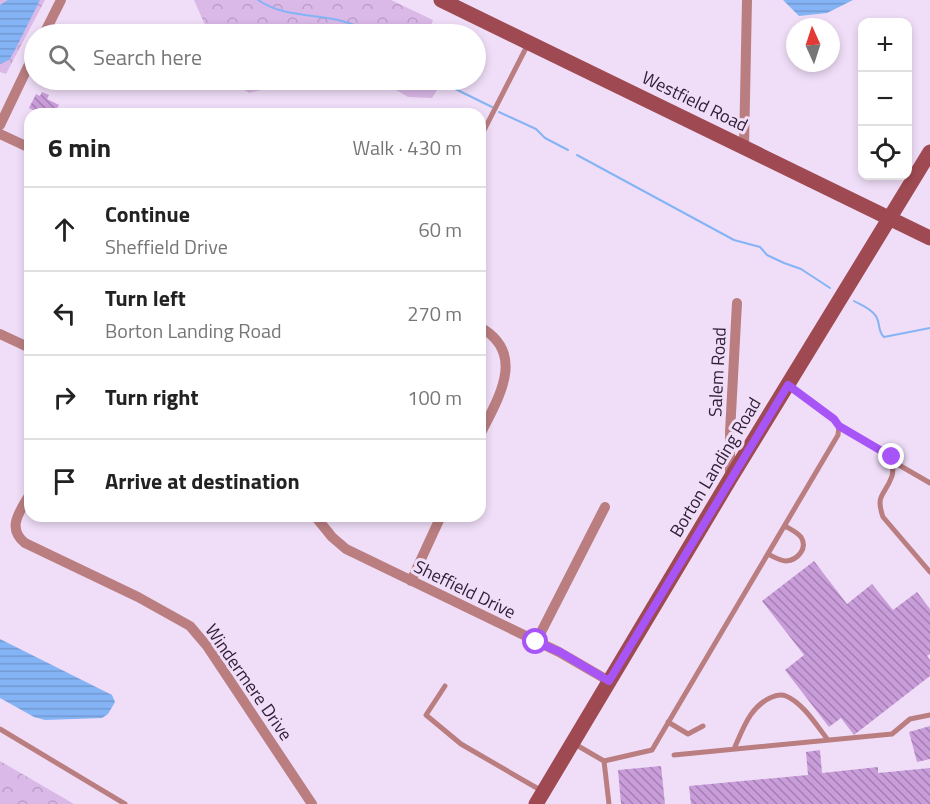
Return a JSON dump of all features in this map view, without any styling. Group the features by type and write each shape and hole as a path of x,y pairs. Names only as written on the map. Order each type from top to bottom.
{"street":[{"path":"49,24 61,0"},
{"name":"Westfield Road","path":"441,0 930,238"},
{"path":"744,147 747,0"},
{"path":"0,125 24,75"},
{"path":"0,134 24,145"},
{"name":"Borton Landing Road","path":"540,798 730,479 930,152"},
{"name":"Salem Road","path":"730,479 730,432 737,303"},
{"path":"486,331 498,342 506,368 501,391 486,422"},
{"path":"0,334 24,345"},
{"name":"Windermere Drive","path":"24,504 16,518 16,532 25,543 138,597 190,626 207,646 312,804"},
{"path":"536,642 605,507"},
{"name":"Sheffield Drive","path":"320,522 341,546 560,652 609,681"},
{"path":"411,581 438,522"}],"lane":[{"path":"486,126 529,42"},
{"path":"788,385 834,419 839,426 892,457 892,475 879,497 879,506 883,517 930,572"},
{"path":"573,742 604,761 652,750 838,435 839,426"},
{"path":"892,461 930,483"},
{"path":"768,554 783,561 794,559 801,553 803,544 801,536 785,526"},
{"path":"445,686 426,715 461,744 540,798"},
{"path":"734,749 747,719 762,703 780,694 788,696 804,711 828,740"},
{"path":"674,755 892,734 910,719 930,715"},
{"path":"668,722 688,734 703,726"},
{"path":"0,729 125,804"},
{"path":"604,761 609,804"}],"green space":[{"path":"0,0 45,0 32,24 24,24 24,40 6,74 0,72"},
{"path":"194,0 391,0 433,20 432,24 205,24"},
{"path":"244,90 261,90 249,93"},
{"path":"396,90 437,90 432,98 408,97"},
{"path":"0,761 74,804 0,804"}],"water":[{"path":"8,0 40,0 28,24 24,24 24,32 9,60 0,64 0,5"},
{"path":"783,0 853,0 827,13 799,16"},
{"path":"0,639 112,695 115,702 108,714 102,718 45,720 34,717 0,698"}],"building":[{"path":"42,92 49,95 47,99 59,105 57,108 29,108 36,94 40,96"},
{"path":"814,561 847,604 872,584 893,610 917,592 930,609 930,654 927,656 930,660 930,676 854,735 841,718 829,727 785,670 804,655 762,601"},
{"path":"930,726 930,759 917,762 909,732"},
{"path":"820,750 822,773 878,767 878,773 930,768 930,804 691,804 689,786 808,775 806,752"},
{"path":"661,766 665,804 621,804 618,770"}],"waterway":[{"path":"258,0 285,12 329,18 351,24"},
{"path":"457,90 492,107"},
{"path":"499,112 536,129 545,138 568,150"},
{"path":"577,155 734,240 760,247 767,255 801,269 830,288"},
{"path":"854,301 875,315 880,332 884,337 930,328"}],"route":[{"path":"536,642 560,652 609,681 788,385 834,419 839,426 892,457"}]}
